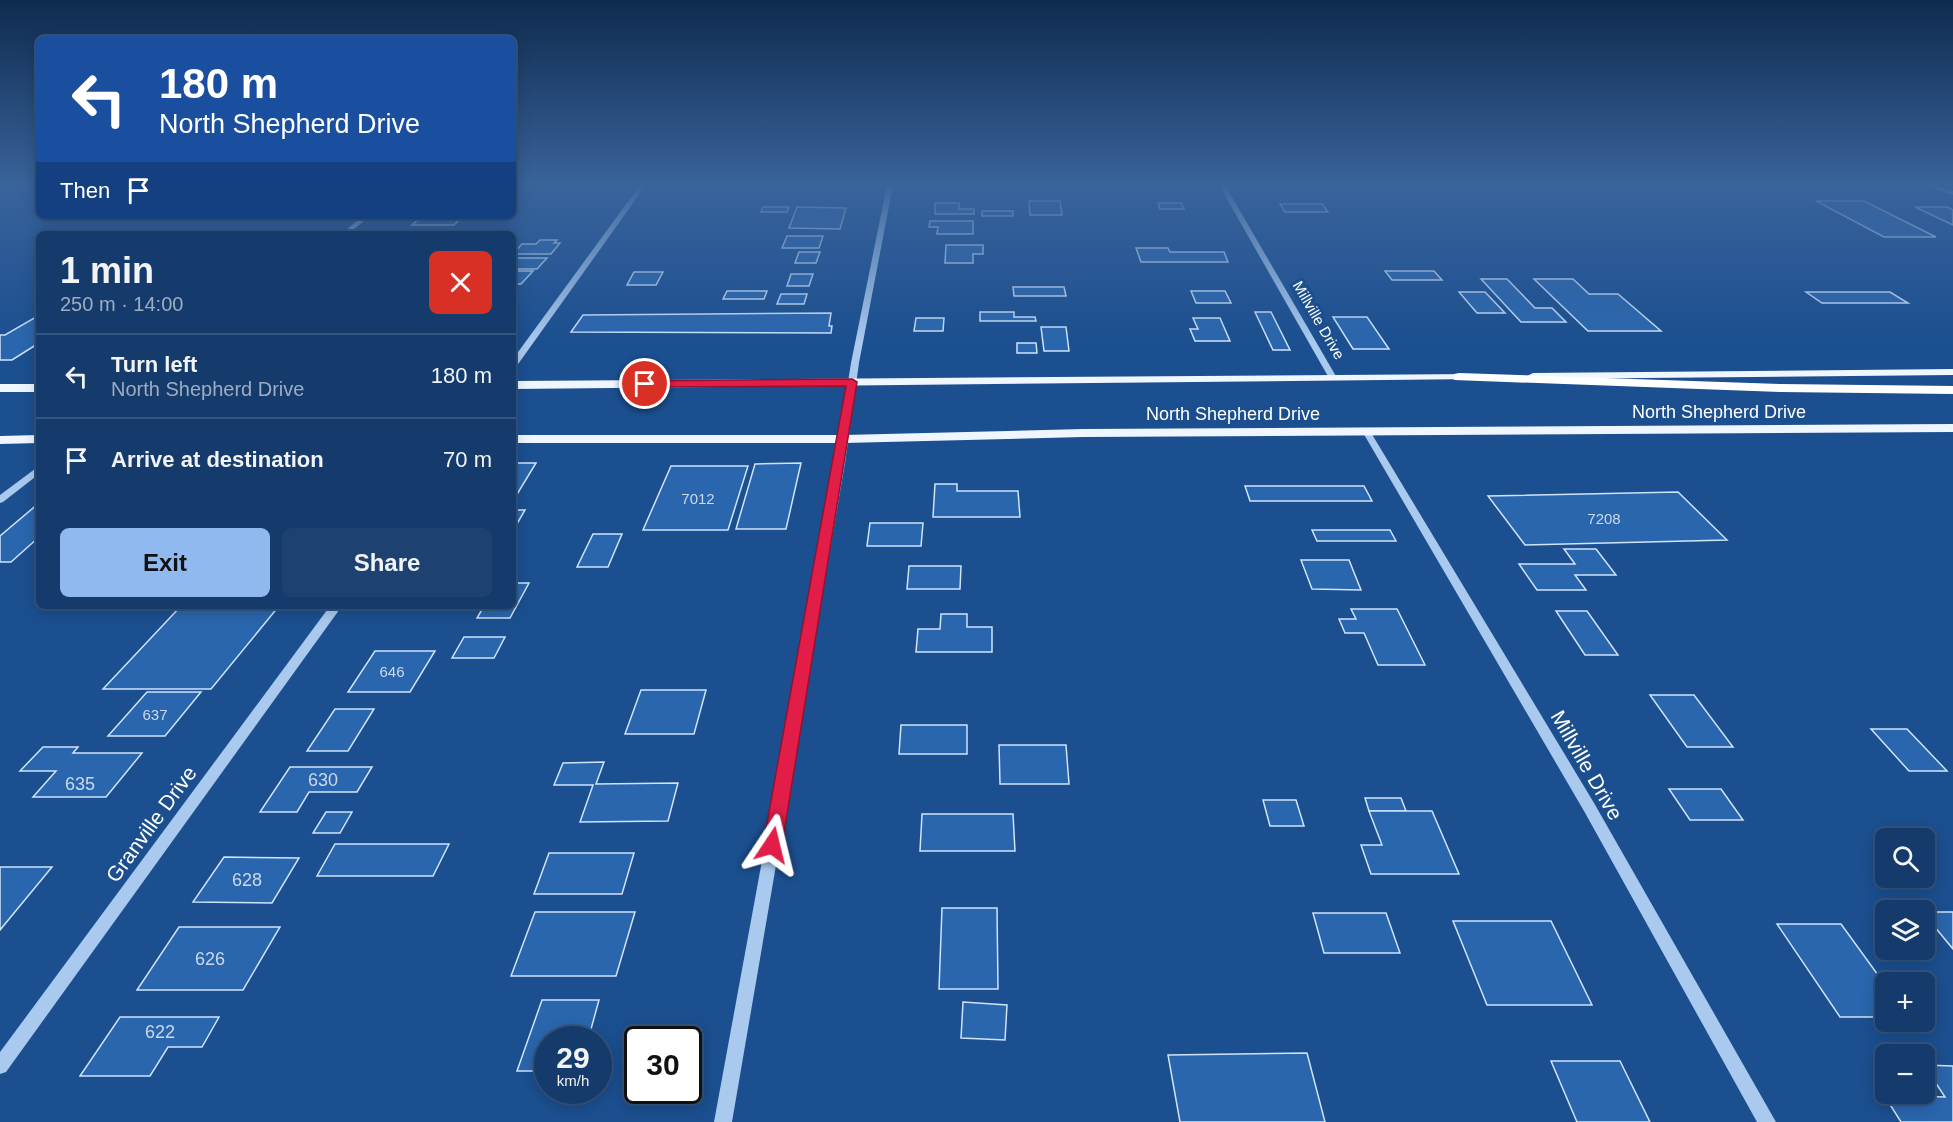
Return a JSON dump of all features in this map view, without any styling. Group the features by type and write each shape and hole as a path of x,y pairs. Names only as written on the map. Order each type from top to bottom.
{"highway":[{"path":"1459,377 1780,388 1953,390"}],"main road":[{"name":"North Shepherd Drive","path":"516,385 1953,372"},
{"path":"0,388 36,387"},
{"name":"North Shepherd Drive","path":"516,439 1953,428"},
{"path":"0,440 36,439"}],"street":[{"path":"516,361 605,237"},
{"path":"723,1122 852,382 880,237"},
{"name":"Millville Drive","path":"1252,237 1333,378"},
{"name":"Millville Drive","path":"1366,431 1588,807 1767,1122"},
{"path":"0,500 36,471"},
{"name":"Granville Drive","path":"0,1066 334,609"}],"building":[{"path":"786,237 823,237 819,248 782,248"},
{"path":"540,240 557,240 554,243 560,243 551,254 516,254 522,244 536,244"},
{"path":"946,245 983,245 983,254 973,254 973,263 945,263"},
{"path":"1136,248 1168,248 1170,252 1224,252 1228,262 1141,262"},
{"path":"799,252 820,252 816,263 795,263"},
{"path":"516,258 547,258 537,269 516,269"},
{"path":"516,271 533,271 521,284 516,284"},
{"path":"1385,271 1434,271 1442,280 1392,280"},
{"path":"634,272 663,272 656,285 627,285"},
{"path":"791,274 813,274 809,286 787,286"},
{"path":"1481,279 1507,279 1535,308 1552,308 1566,322 1521,322"},
{"path":"1534,279 1573,279 1589,294 1618,294 1661,331 1588,331"},
{"path":"1013,287 1064,287 1066,296 1014,296"},
{"path":"727,291 767,291 764,299 723,299"},
{"path":"1191,291 1225,291 1231,303 1196,303"},
{"path":"1459,292 1485,292 1505,313 1477,313"},
{"path":"1806,292 1890,292 1908,303 1822,303"},
{"path":"781,294 807,294 804,304 777,304"},
{"path":"980,312 1014,312 1014,317 1035,317 1036,321 980,321"},
{"path":"1255,312 1271,312 1290,350 1273,350"},
{"path":"831,313 829,326 832,326 831,333 571,332 583,315"},
{"path":"36,317 36,345 12,360 0,360 0,335 5,335"},
{"path":"1333,317 1367,317 1389,349 1353,349"},
{"path":"916,318 944,318 943,331 914,331"},
{"path":"1193,318 1220,318 1230,341 1195,341 1190,329 1198,329"},
{"path":"1041,327 1066,327 1069,351 1044,351"},
{"path":"1017,343 1036,343 1037,353 1017,353"},
{"path":"516,463 536,463 516,496"},
{"path":"801,463 786,529 736,529 755,464"},
{"path":"671,466 748,466 728,530 643,530"},
{"path":"935,484 957,484 957,491 1018,491 1020,517 933,517"},
{"path":"1245,486 1364,486 1372,501 1250,501"},
{"path":"1678,492 1727,540 1525,545 1488,496"},
{"path":"36,506 36,540 11,562 0,562 0,536"},
{"path":"516,510 525,510 516,526"},
{"path":"870,523 923,523 921,546 867,546"},
{"path":"1312,530 1390,530 1396,541 1317,541"},
{"path":"593,534 622,534 608,567 577,567"},
{"path":"1564,549 1596,549 1616,575 1575,575 1586,590 1537,590 1519,564 1575,564"},
{"path":"1301,560 1349,560 1361,590 1312,589"},
{"path":"909,566 961,566 960,589 907,589"},
{"path":"516,583 529,583 516,607"},
{"path":"178,609 277,609 211,689 103,689"},
{"path":"482,609 515,609 510,618 477,618"},
{"path":"1351,609 1397,609 1425,665 1378,665 1364,633 1345,633 1339,619 1356,619"},
{"path":"1556,611 1587,611 1618,655 1585,655"},
{"path":"941,614 967,614 967,627 992,627 992,652 916,652 918,629 940,629"},
{"path":"464,637 505,637 494,658 452,658"},
{"path":"375,651 435,651 410,692 348,692"},
{"path":"641,690 706,690 694,734 625,734"},
{"path":"147,692 201,692 165,736 108,736"},
{"path":"1650,695 1694,695 1733,747 1687,747"},
{"path":"335,709 374,709 348,751 307,751"},
{"path":"901,725 967,725 967,754 899,754"},
{"path":"1871,729 1907,729 1947,771 1909,771"},
{"path":"999,745 1066,745 1069,784 1000,784"},
{"path":"43,747 78,747 73,753 142,753 106,797 33,797 56,771 20,771"},
{"path":"604,762 596,784 678,783 668,821 580,822 593,785 554,785 563,763"},
{"path":"290,767 372,767 357,792 309,792 297,812 260,812"},
{"path":"1669,789 1721,789 1743,820 1690,820"},
{"path":"1365,798 1401,798 1406,811 1369,811"},
{"path":"1263,800 1296,800 1304,826 1270,826"},
{"path":"1369,811 1432,811 1459,874 1371,874 1361,845 1382,845"},
{"path":"326,812 352,812 340,833 313,833"},
{"path":"922,814 1013,814 1015,851 920,851"},
{"path":"335,844 449,844 433,876 317,876"},
{"path":"549,853 634,853 622,894 534,894"},
{"path":"224,857 299,858 272,903 193,902"},
{"path":"0,867 52,867 0,930"},
{"path":"942,908 997,908 998,989 939,989"},
{"path":"535,912 635,912 616,976 511,976"},
{"path":"1935,912 1953,912 1953,949 1935,927"},
{"path":"1313,913 1386,913 1400,953 1324,953"},
{"path":"1453,921 1551,921 1592,1005 1487,1005"},
{"path":"1777,924 1841,924 1876,972 1875,1017 1840,1017"},
{"path":"179,927 280,927 243,990 137,990"},
{"path":"542,1000 599,1000 592,1026 534,1026 534,1071 517,1071"},
{"path":"963,1002 1007,1005 1005,1040 961,1038"},
{"path":"120,1017 219,1017 202,1047 168,1047 150,1076 80,1076"},
{"path":"1307,1053 1325,1122 1180,1122 1168,1055"},
{"path":"1551,1061 1620,1061 1650,1122 1577,1122"},
{"path":"1935,1065 1953,1066 1953,1122 1901,1122 1890,1104 1935,1104 1935,1097 1945,1097 1935,1082"}],"route":[{"path":"645,384 852,382 840,463 772,845"}]}
